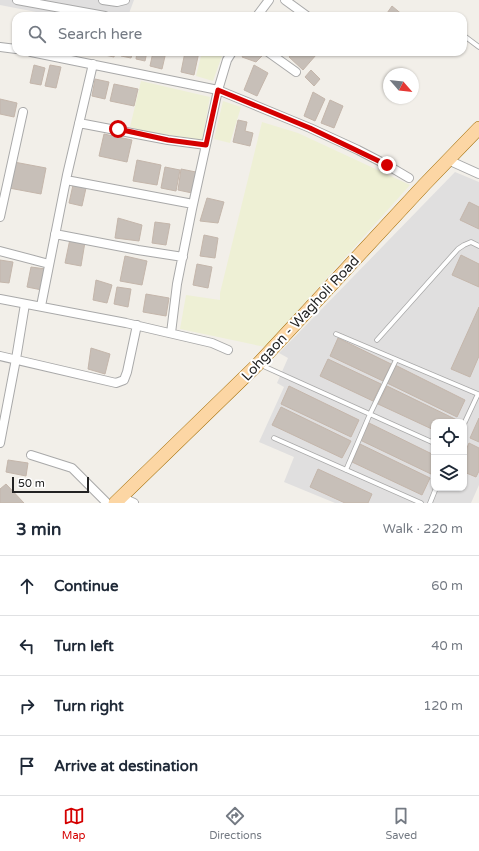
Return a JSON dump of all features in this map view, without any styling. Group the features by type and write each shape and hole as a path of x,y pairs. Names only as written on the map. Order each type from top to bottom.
{"main road":[{"name":"Lohgaon - Wagholi Road","path":"118,500 258,364 448,160 479,129"}],"street":[{"path":"17,0 83,12"},
{"path":"103,0 117,2 126,0"},
{"path":"261,12 269,0"},
{"path":"285,0 302,12"},
{"path":"0,46 12,48"},
{"path":"52,56 218,90 310,128 358,150 409,178"},
{"path":"171,333 177,284 193,204 218,90 230,56"},
{"path":"274,56 296,72"},
{"path":"41,306 66,180 93,64"},
{"path":"0,218 23,112"},
{"path":"79,123 168,140 206,145"},
{"path":"448,160 479,174"},
{"path":"66,180 193,204"},
{"path":"55,234 183,257"},
{"path":"0,251 49,264"},
{"path":"0,299 137,325 212,343 228,350"},
{"path":"0,443 3,415 16,359 25,304"},
{"path":"0,356 116,384 124,380 127,372 137,325"},
{"path":"31,455 72,468 107,503"},
{"path":"118,500 134,503"}],"lane":[{"path":"467,38 479,47"},
{"path":"377,340 458,249 471,242 479,246"},
{"path":"336,334 396,360 478,392 466,419"},
{"path":"346,470 370,414 396,360"},
{"path":"258,364 431,442"},
{"path":"274,438 420,503"},
{"path":"430,503 435,491"}],"shaded area":[{"path":"0,0 134,0 130,12 36,12 0,5"},
{"path":"455,172 479,182 479,485 471,503 335,503 284,482 294,457 259,442 284,387 277,383 288,358 279,353"}],"green space":[{"path":"201,56 222,56 213,81 196,76"},
{"path":"141,81 210,97 202,140 147,132 130,127"},
{"path":"223,101 241,107 230,143 214,139"},
{"path":"262,122 298,133 410,185 265,347 180,329 186,295 220,300 220,293"}],"building":[{"path":"392,6 399,12 388,12"},
{"path":"121,56 132,56 131,58"},
{"path":"136,56 146,56 145,61 136,59"},
{"path":"152,56 165,56 162,69 150,66"},
{"path":"184,56 198,56 194,75 181,72"},
{"path":"243,56 262,56 256,62"},
{"path":"290,56 315,56 303,70 289,57"},
{"path":"34,65 45,68 41,85 30,83"},
{"path":"50,65 61,67 56,88 45,86"},
{"path":"254,65 268,73 257,96 244,90"},
{"path":"311,70 320,79 314,86 305,77"},
{"path":"95,79 109,82 105,99 92,96"},
{"path":"114,84 138,89 134,106 110,101"},
{"path":"313,92 325,99 315,121 304,116"},
{"path":"0,99 17,103 14,117 0,114"},
{"path":"330,100 343,106 334,128 321,123"},
{"path":"238,120 247,122 245,131 253,133 250,146 233,142"},
{"path":"104,134 132,140 127,162 99,156"},
{"path":"137,160 161,165 157,185 133,181"},
{"path":"14,162 46,168 41,194 9,188"},
{"path":"165,167 180,170 176,191 161,188"},
{"path":"181,169 196,172 192,193 178,190"},
{"path":"73,185 86,188 82,206 69,203"},
{"path":"207,198 224,202 218,223 200,221"},
{"path":"469,202 479,207 479,229 460,220"},
{"path":"118,218 142,225 139,241 115,238"},
{"path":"155,222 170,224 166,245 152,243"},
{"path":"204,235 218,238 215,258 200,256"},
{"path":"70,239 85,242 81,266 65,263"},
{"path":"461,255 479,264 479,287 452,275"},
{"path":"125,256 147,261 142,285 120,281"},
{"path":"0,260 13,262 9,283 0,282"},
{"path":"197,264 212,267 208,288 193,285"},
{"path":"31,267 46,269 42,290 27,287"},
{"path":"96,280 112,285 107,303 93,300"},
{"path":"117,287 131,289 128,307 114,304"},
{"path":"146,294 169,298 166,316 143,312"},
{"path":"479,307 479,356 470,377 451,369"},
{"path":"338,338 391,364 383,381 330,356"},
{"path":"91,348 110,354 105,374 88,369"},
{"path":"328,359 381,384 373,401 320,376"},
{"path":"395,365 465,400 457,417 387,383"},
{"path":"289,386 359,420 351,437 281,404"},
{"path":"387,386 455,419 431,419 431,429 378,404"},
{"path":"281,407 351,441 342,458 272,425"},
{"path":"479,418 479,442 470,438"},
{"path":"369,423 431,454 431,474 360,440"},
{"path":"469,443 479,448 479,471 476,477 467,473 467,448"},
{"path":"360,444 430,478 422,495 352,462"},
{"path":"8,460 28,463 26,476 6,472"},
{"path":"318,469 372,494 368,503 345,503 310,487"},
{"path":"6,484 24,503 0,503 0,489"}],"route":[{"path":"118,129 168,140 206,145 218,90 310,128 387,165"}]}
